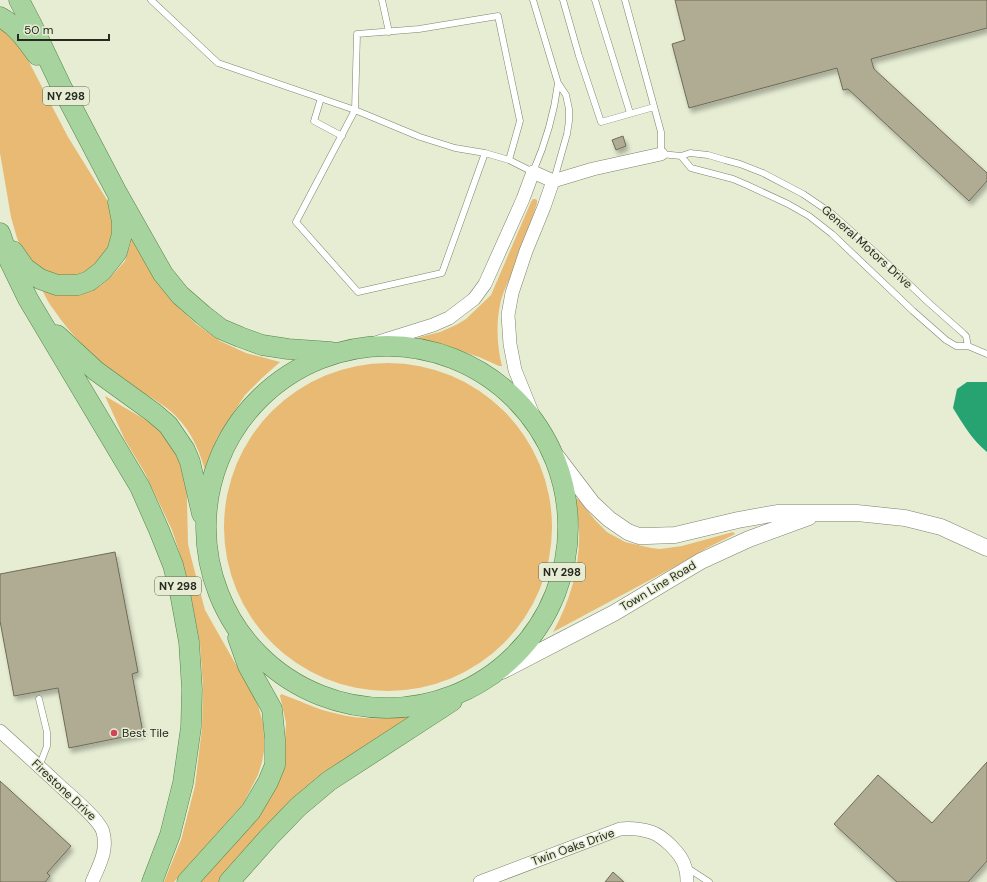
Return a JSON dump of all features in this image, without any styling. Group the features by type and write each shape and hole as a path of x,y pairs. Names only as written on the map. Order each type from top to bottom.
{"main road":[{"name":"NY 298","path":"19,0 62,88 116,190 163,274 180,295 222,329 262,345 288,349 331,352 369,345 398,347 437,353 468,366 509,392 527,411 536,422 557,457 563,481 568,507 569,534 566,559 558,588 539,625 502,671 466,692 328,781 269,837 229,882"},
{"path":"0,17 18,29 62,88"},
{"path":"0,232 26,268 40,279 57,285 78,285 90,281 102,271 117,252 122,234 122,222 116,190"},
{"name":"NY 298","path":"0,232 10,262 39,319 140,487 173,565 180,593 189,642 192,689 191,727 183,783 170,835 152,882"},
{"name":"NY 298","path":"39,319 96,372 154,413 168,425 185,450 190,462 205,526"},
{"path":"187,882 251,811 268,782 275,765 275,738 272,709 248,666 233,623 212,578 205,526 210,485 227,442 247,412 262,395 297,370 331,352"},
{"path":"233,623 246,642 258,654 293,682 313,692 349,703 385,707 401,706 416,704 466,692"}],"street":[{"name":"General Motors Drive","path":"553,181 661,154"},
{"path":"369,345 433,325 449,318 474,298 485,284 523,199 533,172 553,181 521,265 512,293 508,315 510,344 515,370 536,422"},
{"name":"Town Line Road","path":"557,457 592,503 609,519 628,532 639,536 675,535 738,520 777,513 857,513 905,518 941,527 987,548"},
{"name":"Town Line Road","path":"502,671 614,613 701,560 749,538 820,512"},
{"name":"Firestone Drive","path":"0,731 99,823 103,830 105,844 103,856 92,882"},
{"name":"Twin Oaks Drive","path":"480,882 620,829 631,828 652,832 672,846 682,859 685,866 687,882"}],"lane":[{"path":"151,0 218,63 355,110 420,137 455,148 485,153 509,160 533,172 548,131 555,104 558,82"},
{"path":"382,0 389,32"},
{"path":"533,0 558,82 566,95 569,109 567,134 553,181"},
{"path":"563,0 579,56 601,122 654,106"},
{"path":"595,0 630,113"},
{"path":"626,0 661,132 661,154"},
{"path":"485,153 442,273 358,292 296,222 355,110 357,34 389,32 498,16 520,121 509,160"},
{"path":"321,98 314,121 342,136"},
{"name":"General Motors Drive","path":"661,154 681,156 690,153 702,154 740,164 763,173 804,194 831,213 963,333 966,336 968,346"},
{"name":"General Motors Drive","path":"681,156 691,168 748,185 809,216 832,234 913,311 946,340 956,346 968,346 987,354"},
{"path":"39,767 47,746 47,732 40,699"},
{"path":"685,866 709,882"}],"shaded area":[{"path":"0,22 16,37 68,137 112,208 117,231 104,261 77,277 60,278 37,267 22,250 17,238 11,217 0,153"},
{"path":"533,199 537,200 537,203 500,305 498,336 502,366 449,347 417,339 456,325 466,319 491,295"},
{"path":"132,234 164,290 178,307 196,324 220,341 246,353 280,362 245,395 217,438 205,470 191,436 175,415 110,370 92,354 61,320 49,303 42,289 80,293 100,286 110,278 125,261"},
{"path":"388,363 420,366 451,375 479,391 504,411 524,436 540,464 549,495 552,527 549,559 540,590 524,618 504,643 479,663 451,679 420,688 388,691 356,688 325,679 297,663 272,643 252,618 236,590 227,559 224,527 227,495 236,464 252,436 272,411 297,391 325,375 356,366"},
{"path":"967,382 987,382 987,452 972,437 953,408 957,389"},
{"path":"105,396 156,426 174,446 186,476 188,544 205,610 235,663 249,684 257,702 263,723 264,751 262,762 258,775 243,804 174,882 164,882 181,840 195,786 202,728 203,686 200,644 191,596 172,530 145,473 125,440"},
{"path":"575,498 579,500 607,532 625,542 651,548 660,549 682,546 733,532 735,534 553,632 569,596 576,571 579,545 579,523"},
{"path":"281,694 320,709 345,716 387,718 420,714 276,819 219,882 196,882 280,769 285,741 286,723 280,696"}],"building":[{"path":"675,0 987,0 987,28 871,59 874,69 987,173 987,181 969,201 848,89 843,90 837,68 689,108 672,44 685,40"},
{"path":"623,136 626,146 616,150 612,140"},
{"path":"115,552 138,672 132,674 143,733 69,748 58,688 14,696 0,621 0,574"},
{"path":"987,762 987,861 968,882 897,882 834,824 878,775 932,823"},
{"path":"0,781 71,846 47,873 50,876 45,882 0,882"},
{"path":"613,872 624,882 605,882"}],"place":[{"name":"Best Tile","path":"114,733"}]}
